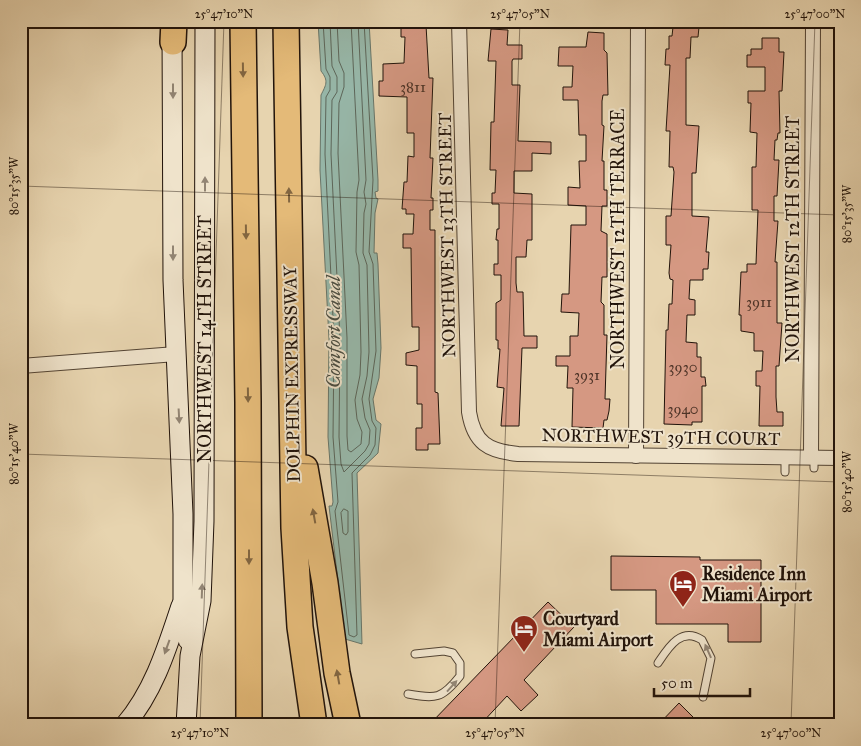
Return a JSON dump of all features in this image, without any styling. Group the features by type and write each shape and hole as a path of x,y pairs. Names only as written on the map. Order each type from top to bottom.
{"highway":[{"path":"243,21 248,402 249,725"},
{"name":"DOLPHIN EXPRESSWAY","path":"286,21 297,594 314,725"},
{"path":"292,390 348,725"}],"main road":[{"name":"NORTHWEST 14TH STREET","path":"186,725 190,656 202,601 204,520 205,21"},
{"name":"NORTHWEST 14TH STREET","path":"173,28 173,280 183,514 183,600 190,656"},
{"path":"125,725 149,690 167,648 183,600"}],"street":[{"name":"NORTHWEST 13TH STREET","path":"459,21 469,412 474,432 484,444"},
{"name":"NORTHWEST 12TH TERRACE","path":"636,456 638,21"},
{"name":"NORTHWEST 12TH STREET","path":"813,21 813,461"},
{"path":"21,366 176,354"},
{"name":"NORTHWEST 39TH COURT","path":"484,444 498,451 518,454 785,457 813,461 840,458"}],"lane":[{"path":"784,472 785,457"},
{"path":"658,663 677,639 690,636 702,640 706,644 711,658 709,677 703,697"},
{"path":"408,694 425,697 441,696 449,690 460,676 460,663 454,652 444,650 415,654"}],"water":[{"name":"Comfort Canal","path":"318,21 369,21 378,180 378,191 375,192 378,199 375,213 374,253 377,253 378,264 381,348 379,378 373,399 376,420 381,424 378,453 357,473 362,644 345,639 329,506 332,506 333,502 328,437 329,339 320,170 321,95 326,80 321,71"}],"building":[{"path":"401,25 426,25 429,78 433,78 430,158 433,158 431,198 433,198 433,210 430,210 430,230 435,230 435,392 438,393 440,444 428,444 428,450 416,450 416,428 422,428 422,404 417,404 417,366 406,365 406,353 419,350 419,327 412,327 411,248 403,248 403,234 413,234 414,214 406,214 406,209 402,209 404,182 407,182 408,156 414,157 414,133 407,133 407,97 379,96 379,81 383,81 383,64 404,63 405,37 401,37"},
{"path":"673,27 699,27 698,37 691,37 690,58 686,58 686,125 699,126 696,173 692,173 692,216 709,217 706,252 709,252 708,269 703,269 703,280 690,280 689,299 695,300 695,315 687,315 686,342 697,343 697,357 701,357 701,377 705,377 706,386 702,386 702,422 692,422 692,425 664,424 666,330 668,330 669,304 672,304 673,280 670,279 669,273 671,245 666,245 666,216 671,216 674,172 673,167 669,167 670,131 666,131 670,65 665,65 666,49 669,49 669,36 672,36"},
{"path":"491,29 508,30 507,45 522,45 522,59 513,59 512,61 512,85 520,85 518,141 551,142 551,154 532,153 532,171 514,171 514,193 532,194 532,240 527,240 526,257 516,257 516,283 517,292 523,292 524,336 537,336 537,348 522,348 519,426 501,426 504,388 497,387 500,349 498,349 498,340 496,340 496,303 501,300 501,275 494,275 494,264 498,264 498,240 496,240 497,229 499,229 499,204 492,204 492,193 495,193 496,170 490,170 491,122 494,122 496,61 488,61"},
{"path":"588,32 604,33 604,50 607,53 608,95 603,95 602,101 602,125 604,126 602,161 604,161 604,190 607,190 607,206 602,206 601,231 607,234 607,277 602,277 601,302 604,305 604,335 607,335 605,399 610,399 607,420 604,420 603,428 572,427 573,388 567,388 568,366 556,366 556,356 570,356 570,336 578,336 579,313 561,312 562,294 569,294 571,225 586,225 586,206 568,205 568,187 580,188 579,161 586,161 586,135 579,135 578,100 563,100 563,87 572,87 573,66 558,66 559,47 586,47"},
{"path":"762,38 779,38 779,52 784,52 782,91 779,91 780,133 778,133 777,140 775,140 774,160 779,160 777,196 774,196 774,221 778,221 775,262 777,262 777,323 782,323 779,366 776,366 776,397 777,412 783,412 783,426 759,426 760,386 756,386 756,371 762,371 763,351 754,351 754,333 741,331 741,315 739,315 741,272 747,272 747,264 756,264 758,210 752,210 752,167 756,167 757,133 750,132 751,103 748,103 748,91 765,91 765,67 747,67 747,55 751,55 751,49 762,49"},
{"name":"Residence Inn Miami Airport","path":"611,556 700,557 700,560 761,560 761,642 728,642 728,624 656,624 656,590 611,590"},
{"name":"Courtyard Miami Airport","path":"548,602 574,627 524,680 538,695 521,711 507,696 480,725 429,725"},
{"path":"679,703 701,725 658,725"}],"place":[{"name":"Residence Inn Miami Airport","path":"683,608"},
{"name":"Courtyard Miami Airport","path":"524,653"}]}
